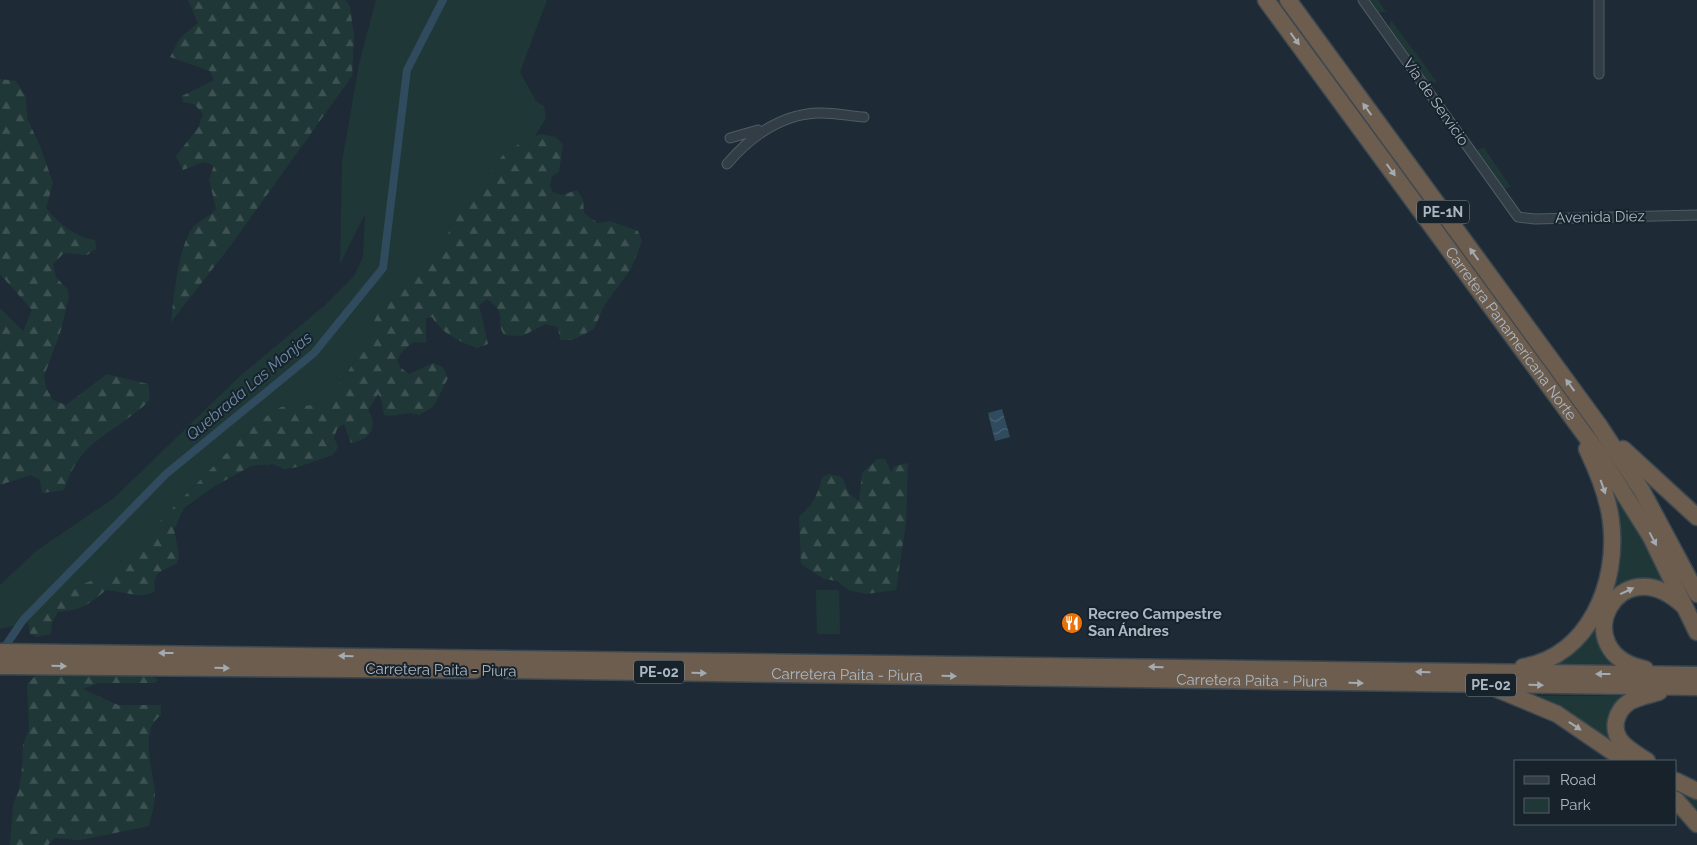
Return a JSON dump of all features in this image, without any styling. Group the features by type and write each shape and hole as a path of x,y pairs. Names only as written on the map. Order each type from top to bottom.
{"highway":[{"name":"Carretera Panamericana Norte","path":"1266,0 1568,411 1630,499 1689,612 1697,632"},
{"name":"Carretera Panamericana Norte","path":"1288,0 1598,424 1660,522 1697,594"},
{"path":"1372,144 1385,133"},
{"path":"1485,679 1558,656 1581,635 1593,616 1602,596 1611,556 1610,511 1604,487 1568,411"},
{"path":"1598,424 1646,472 1697,517"},
{"path":"1672,681 1637,668 1615,656 1605,639 1606,614 1609,605 1621,593 1636,587 1647,586 1667,593 1689,612"},
{"name":"Carretera Paita - Piura","path":"6,659 1672,681 1696,683"},
{"path":"1485,679 1556,714 1625,760"},
{"path":"1645,760 1628,748 1619,738 1616,727 1618,714 1623,707 1634,700 1672,681"},
{"path":"1677,781 1697,791"},
{"path":"1677,801 1697,824"}],"street":[{"name":"Vía de Servicio","path":"1364,0 1508,206"},
{"path":"1599,0 1599,74"},
{"path":"730,138 816,113 864,117"},
{"path":"727,164 748,141 768,128"},
{"name":"Avenida Diez","path":"1508,206 1518,217 1525,219 1697,215"}],"green space":[{"path":"188,0 346,0 350,7 354,36 352,76 231,245 171,322 175,286 184,246 194,226 216,209 209,180 214,165 203,162 183,170 176,156 198,128 203,114 194,104 183,102 182,96 214,80 210,71 170,57 180,38 198,23"},
{"path":"376,0 547,0 520,72 536,101 544,106 546,118 535,136 520,143 502,156 452,223 441,257 410,279 338,386 316,405 300,407 256,423 109,573 62,593 28,623 0,629 0,585 36,551 114,498 241,375 325,305 354,276 363,257 365,214 340,264 342,162 359,64"},
{"path":"1369,0 1378,0 1386,12 1378,12"},
{"path":"1391,20 1437,82 1428,84 1389,28"},
{"path":"0,79 16,81 26,97 27,118 40,146 53,183 46,208 56,219 74,233 95,240 96,249 87,255 64,253 53,264 56,277 67,289 69,297 60,333 44,376 46,388 53,400 66,405 107,374 148,384 149,391 149,399 140,409 89,447 74,467 64,490 42,493 40,480 31,475 0,485 0,308 23,331 32,310 0,274"},
{"path":"541,134 556,137 563,145 559,172 552,176 550,186 553,192 562,195 577,190 583,199 584,213 598,223 610,221 638,231 642,241 631,269 605,304 594,329 573,340 560,340 558,327 546,324 522,336 504,335 500,325 500,313 487,299 479,305 488,344 477,348 464,343 440,328 432,317 426,318 426,343 413,342 402,352 397,360 400,367 409,374 433,363 443,367 448,378 434,406 419,415 410,413 393,416 384,415 381,399 378,394 368,410 373,421 371,431 363,439 351,443 344,424 337,429 334,438 338,447 333,455 298,467 284,469 273,464 251,466 213,487 184,508 174,529 179,555 177,563 157,575 154,584 155,591 150,594 138,595 106,590 84,606 58,612 52,622 51,634 37,637 30,634 28,623 62,593 109,573 256,423 281,407 316,405 338,386 355,361 378,313 410,279 440,257 452,223 502,156 524,140"},
{"path":"1484,148 1511,187 1504,189 1476,150"},
{"path":"877,459 885,459 891,472 895,466 908,463 906,523 896,590 866,594 849,590 837,581 824,579 801,564 799,517 814,499 822,477 829,474 842,477 849,494 859,501 862,473"},
{"path":"1602,472 1627,509 1673,593 1662,585 1605,601 1611,583"},
{"path":"816,590 839,590 840,634 817,634"},
{"path":"1600,613 1624,667 1545,666"},
{"path":"68,672 149,673 158,680 155,683 98,683 83,689 118,705 161,705 161,715 154,722 150,731 149,741 155,794 149,826 81,840 55,838 48,845 10,845 13,805 19,790 23,745 29,729 27,684 36,675"},
{"path":"1538,696 1629,696 1618,747 1538,698"},
{"path":"1677,790 1683,794 1697,798 1697,817 1677,796"}],"water":[{"path":"1002,409 1010,437 995,441 988,413"}],"waterway":[{"name":"Quebrada Las Monjas","path":"2,651 23,620 166,474 314,353 383,268 407,70 443,0"}],"place":[{"name":"Recreo Campestre San Ándres","path":"1072,623"}]}
